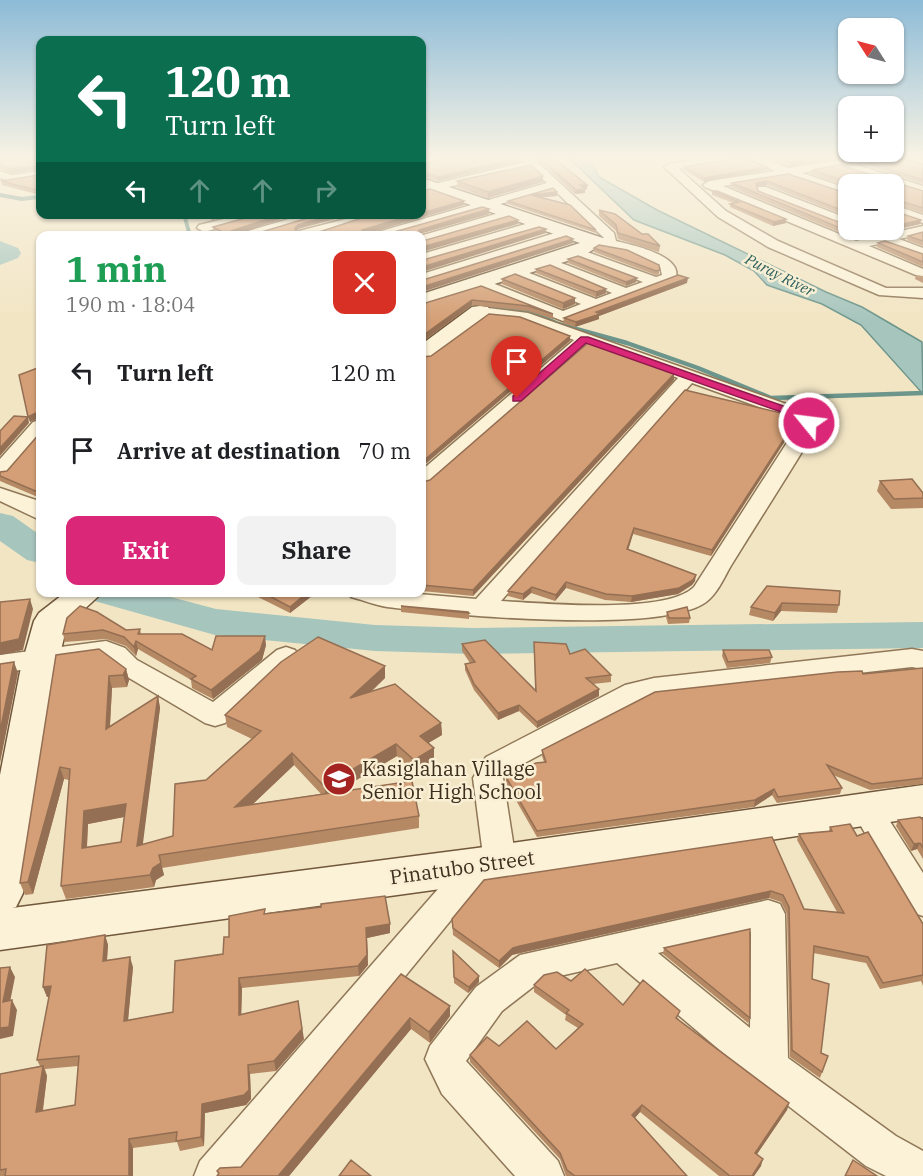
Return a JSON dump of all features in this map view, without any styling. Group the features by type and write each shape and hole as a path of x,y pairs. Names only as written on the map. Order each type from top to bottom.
{"street":[{"path":"388,231 453,213"},
{"path":"426,238 513,213 659,259 665,264 670,277 563,316 512,307 480,312 426,312"},
{"path":"426,300 611,239 584,213"},
{"path":"721,213 772,244 862,282 894,294 923,293"},
{"path":"775,213 920,273"},
{"path":"820,213 838,220"},
{"path":"904,219 920,217"},
{"path":"198,219 208,231"},
{"path":"212,231 247,219"},
{"path":"257,231 303,219"},
{"path":"318,231 363,219"},
{"path":"748,231 794,221"},
{"path":"426,257 543,223"},
{"path":"426,278 570,232"},
{"path":"772,244 838,232"},
{"path":"904,236 919,233"},
{"path":"801,256 881,240"},
{"path":"889,240 923,253"},
{"path":"576,252 656,282"},
{"path":"832,270 887,259"},
{"path":"546,262 626,293"},
{"path":"514,272 595,304"},
{"path":"862,282 920,273"},
{"path":"376,597 385,600 553,611 651,610 674,607 697,598 775,482 809,423 802,416 688,377 533,319 512,307 480,283"},
{"path":"426,351 480,312"},
{"path":"426,477 585,339"},
{"path":"482,606 688,377"},
{"path":"0,471 36,430"},
{"path":"0,494 36,507"},
{"path":"0,893 41,658 51,621 76,600"},
{"path":"0,664 106,649 116,654 128,666 208,715 215,716 286,656"},
{"path":"215,1176 489,864 488,778 496,765 635,692 654,687 889,661 923,660"},
{"name":"Pinatubo Street","path":"0,930 489,864 923,801"},
{"path":"866,809 922,900"},
{"path":"543,1176 456,1081 444,1059 489,999 533,966 768,914 769,1067"},
{"path":"623,946 769,1067 908,1171"}],"water":[{"name":"Puray River","path":"627,213 663,213 826,292 862,307 922,342 923,394 861,325 822,304 767,285 754,271 725,255 634,220"}],"building":[{"path":"461,213 476,213 419,231 398,231"},
{"path":"544,213 578,213 596,230"},
{"path":"602,213 615,214 642,234 648,234 660,246 618,233 616,225"},
{"path":"752,213 771,213 786,219 774,222"},
{"path":"804,213 815,213 838,222 838,227"},
{"path":"904,214 921,220 904,224"},
{"path":"509,216 518,220 426,246 426,240"},
{"path":"242,219 268,219 231,231 221,231 213,227"},
{"path":"304,219 319,219 295,228 296,231 265,231"},
{"path":"359,219 399,219 362,230 322,231"},
{"path":"539,227 546,229 426,266 426,259"},
{"path":"923,232 923,241 908,236"},
{"path":"566,236 573,239 426,286 426,279"},
{"path":"885,241 923,254 923,262 878,243"},
{"path":"599,245 627,250 659,265 660,270 656,271 594,248"},
{"path":"578,256 637,278 626,282 568,259"},
{"path":"550,265 606,289 596,292 536,269"},
{"path":"515,274 575,298 563,303 502,279"},
{"path":"678,275 688,278 596,312 600,314 576,322 564,318"},
{"path":"481,286 553,314 528,306 472,300 426,333 426,303"},
{"path":"489,314 520,317 570,336 426,459 426,357 431,356"},
{"path":"589,342 674,374 473,590 426,585 426,481 430,480"},
{"path":"36,369 36,413 28,417 19,375"},
{"path":"685,390 789,415 797,419 712,550 634,528 627,549 696,575 693,580 679,588 632,596 606,594 566,582 556,595 532,587 523,594 508,591"},
{"path":"14,416 28,417 0,448 0,431"},
{"path":"36,438 36,491 0,476 0,472 7,471"},
{"path":"912,479 923,493 923,498 894,499 880,481"},
{"path":"767,586 840,591 839,605 782,603 775,613 751,607"},
{"path":"271,597 302,597 290,607"},
{"path":"30,599 19,639 0,643 0,602"},
{"path":"80,606 97,612 126,630 140,629 138,634 182,634 212,650 216,636 265,636 260,651 211,690 191,679 196,676 136,641 134,647 124,637 103,630 63,634 67,618"},
{"path":"401,606 468,612 469,613"},
{"path":"687,607 690,618 669,618 667,612"},
{"path":"318,637 385,666 350,698 395,684 441,723 420,736 434,748 414,760 396,744 324,786 292,753 235,807 412,781 419,816 159,855 161,863 153,868 150,875 61,886 70,769 60,767 28,882 20,883 56,655 99,649 126,669 123,675 109,676 106,729 158,696 137,846 173,836 175,784 206,780 261,731 225,715 281,662","holes":["126,804 121,842 82,848 84,811"]},
{"path":"485,640 536,691 534,642 566,644 570,654 585,649 611,675 586,678 599,689 537,722 519,705 498,713 474,684 465,664 475,662 462,644"},
{"path":"723,650 769,650 772,657 728,662"},
{"path":"14,662 0,732 0,664"},
{"path":"923,668 923,778 872,784 827,765 842,788 778,797 774,789 755,800 537,831 506,777 536,763 546,762 542,750 655,692 838,672 862,671 863,674"},
{"path":"920,817 923,820 923,848 920,843 914,844 898,820"},
{"path":"850,824 857,836 868,832 923,924 923,975 883,983 868,957 814,946 812,979 829,984 821,1053 828,1056 822,1072 792,1050 789,907 783,895 771,891 520,946 513,948 499,961 453,928 452,919 484,880 772,837 804,909 844,913 799,834 832,831 830,827"},
{"path":"385,896 390,924 366,928 367,955 358,966 239,978 239,1015 298,1001 302,1029 274,1061 248,1065 249,1090 244,1095 202,1104 201,1137 176,1141 177,1132 129,1139 129,1176 5,1176 6,1169 0,1170 0,1074 43,1066 36,1112 75,1105 79,1056 37,1060 51,986 43,987 47,945 105,935 103,961 130,957 124,1021 173,1012 175,961 223,954 224,937 229,937 229,916 265,909 264,914 321,907 321,904"},
{"path":"750,929 750,1018 664,948"},
{"path":"453,951 479,976 469,987 454,977"},
{"path":"10,967 3,1002 12,1000 9,1027 0,1028 0,968"},
{"path":"585,969 623,1005 643,980 680,1011 676,1018 789,1103 755,1153 763,1159 752,1176 730,1176 642,1105 632,1115 687,1176 575,1176 567,1170 560,1153 470,1055 487,1037 499,1046 527,1021 556,1049 583,1024 566,1013 569,1010 534,985 544,975 557,972 571,981"},
{"path":"401,974 450,1006 429,1032 410,1018 280,1176 217,1176 220,1168 241,1167"},
{"path":"351,1160 371,1176 339,1176"},
{"path":"853,1160 877,1176 845,1176"}],"waterway":[{"path":"185,219 189,231"},
{"path":"0,248 10,253 0,258"},
{"path":"493,309 528,310 558,324 627,343 698,368 771,398 923,393"},
{"path":"0,524 36,549"},
{"path":"123,597 215,622 286,631 375,638 473,641 923,635"}],"place":[{"name":"Kasiglahan Village Senior High School","path":"339,779"}],"route":[{"path":"517,398 585,339 802,416 809,423"}]}
